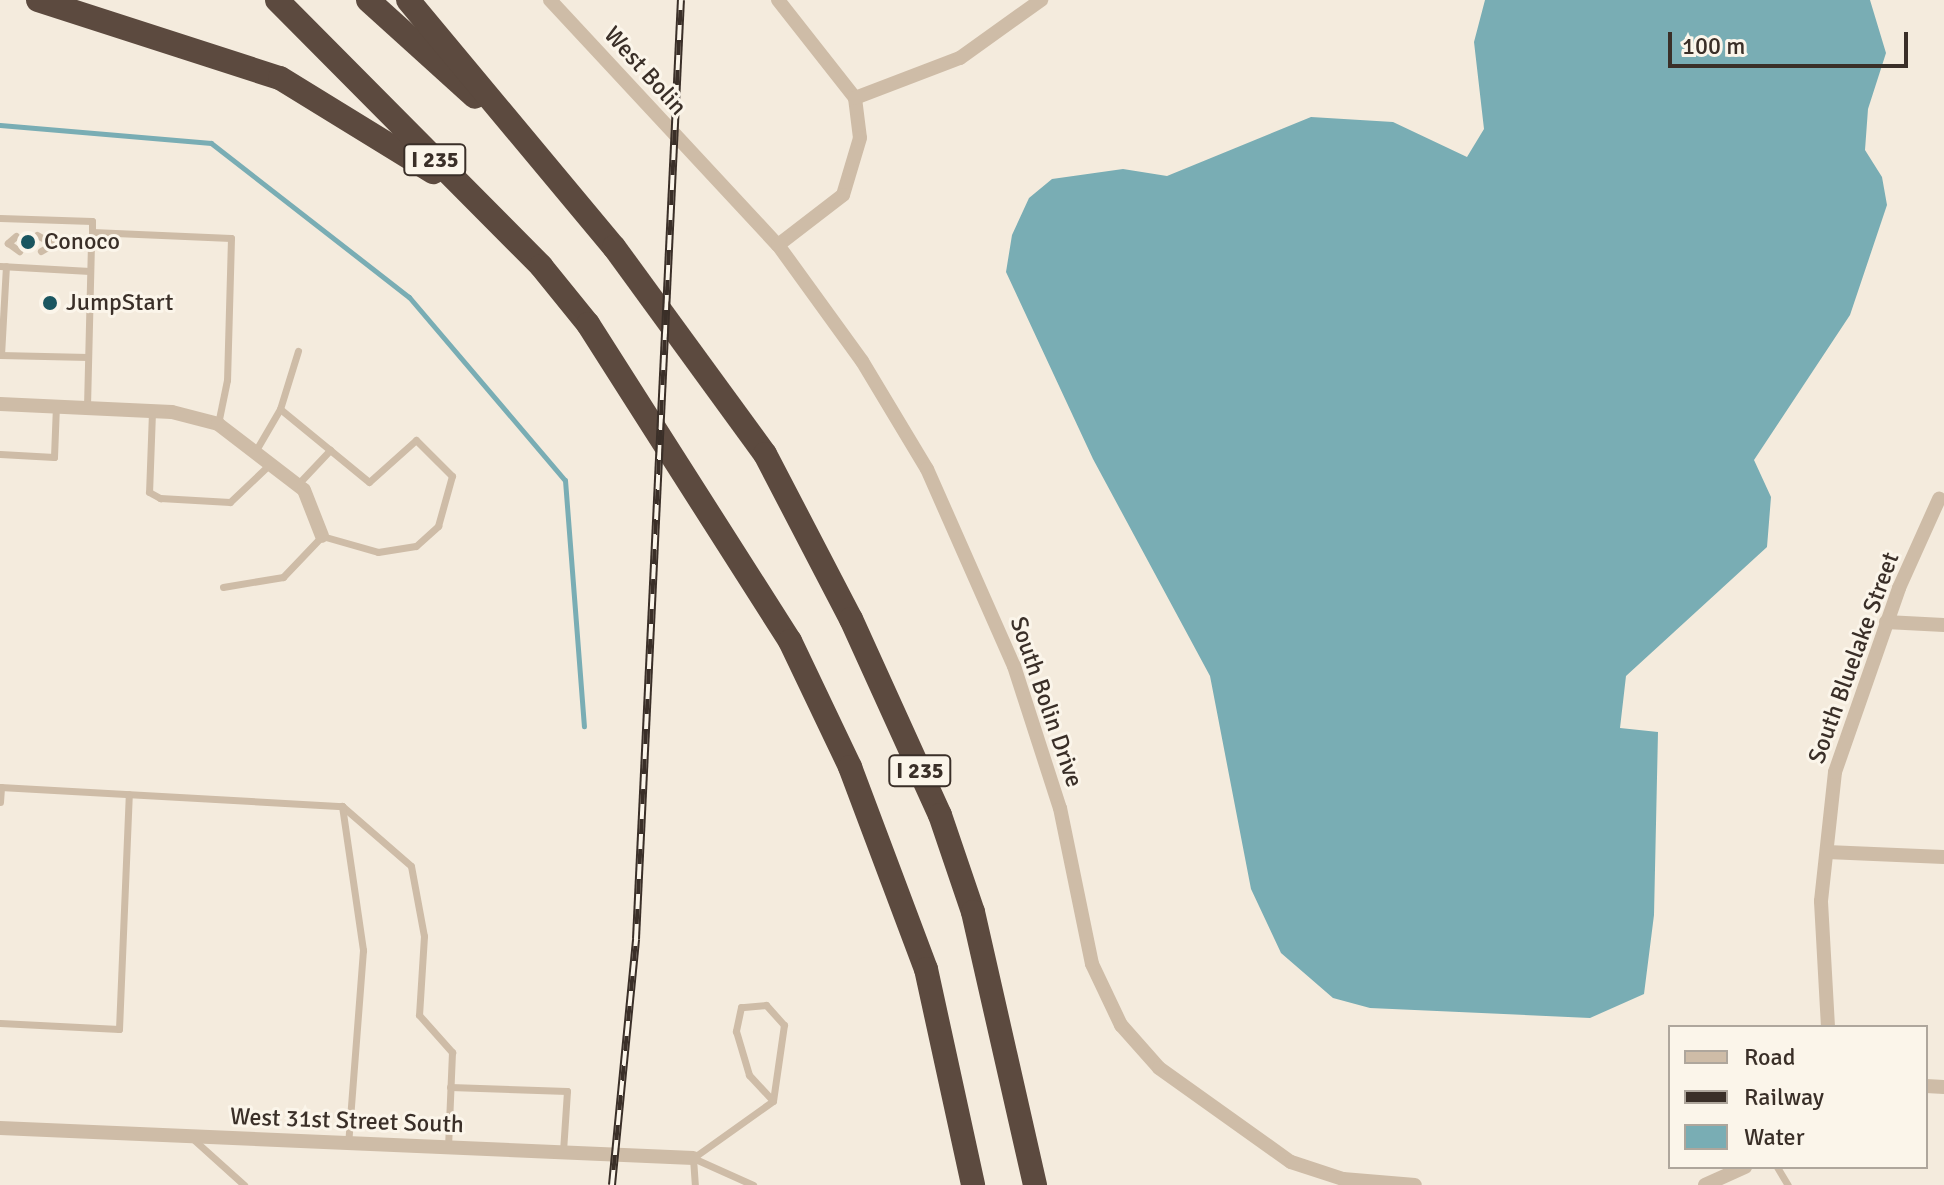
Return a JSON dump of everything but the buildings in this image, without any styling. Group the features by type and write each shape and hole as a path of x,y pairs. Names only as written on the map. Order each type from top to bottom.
{"highway":[{"path":"38,0 280,78 470,197"},
{"name":"I 235","path":"277,0 470,197 588,324 790,641 850,767 926,969 973,1185"},
{"name":"I 235","path":"368,0 525,141 593,221 722,390 851,619 940,815 973,912 1035,1185"},
{"path":"408,0 525,141"}],"street":[{"name":"West Bolin","path":"550,0 674,137"},
{"path":"778,0 855,98 859,154 850,183 827,212 778,245"},
{"path":"855,98 960,58 1041,0"},
{"name":"South Bolin Drive","path":"674,137 778,245 862,361 964,544 1034,724 1092,964 1121,1025 1159,1068 1291,1162 1343,1179 1415,1185"},
{"path":"0,404 152,411 218,424 272,461 298,484 316,509 322,536"},
{"name":"South Bluelake Street","path":"1828,1025 1821,901 1835,772 1886,622 1939,499"},
{"path":"1886,622 1944,625"},
{"path":"1827,852 1944,857"},
{"name":"West 31st Street South","path":"0,1128 693,1158"},
{"path":"1705,1185 1741,1169"}],"lane":[{"path":"0,218 92,221 87,407"},
{"path":"92,232 231,238 227,380 218,424"},
{"path":"37,235 53,244"},
{"path":"4,243 16,236"},
{"path":"4,243 19,251"},
{"path":"41,251 53,244 91,243"},
{"path":"88,357 0,355 3,266 90,271"},
{"path":"256,450 280,409 298,351"},
{"path":"0,454 54,457 56,406"},
{"path":"223,587 283,577 322,536 378,552 416,546 438,526 452,476 416,440 369,482 280,409"},
{"path":"152,411 149,492 160,498 230,502 272,461"},
{"path":"298,484 330,450"},
{"path":"0,802 1,787 342,806 411,866 424,936 419,1015 452,1052 448,1147"},
{"path":"0,1023 119,1029 129,794"},
{"path":"342,806 363,950 348,1144"},
{"path":"693,1158 773,1101 784,1025 766,1005 741,1007 736,1031 749,1075 773,1101"},
{"path":"450,1087 567,1091 563,1151"},
{"path":"191,1137 244,1185"},
{"path":"693,1158 695,1185"},
{"path":"693,1158 753,1185"}],"water":[{"path":"1485,0 1870,0 1886,53 1868,109 1865,150 1882,177 1887,205 1850,315 1754,460 1771,497 1767,547 1626,676 1620,728 1658,732 1654,915 1644,994 1590,1018 1370,1008 1333,998 1281,953 1251,889 1210,676 1093,459 1006,272 1012,235 1029,198 1052,179 1123,169 1167,176 1311,117 1393,122 1467,157 1484,129 1474,42"}],"waterway":[{"path":"0,125 211,143 409,297 565,480 584,726"}],"railway":[{"path":"612,1185 636,939 681,0"}],"place":[{"name":"Conoco","path":"28,242"},
{"name":"JumpStart","path":"50,303"}]}
